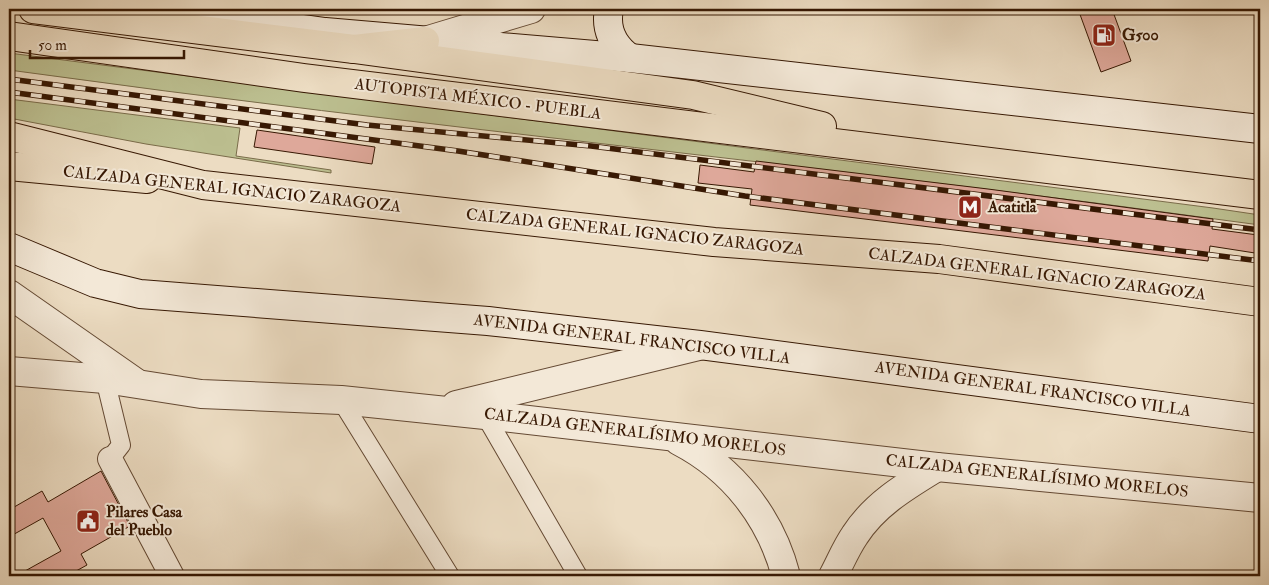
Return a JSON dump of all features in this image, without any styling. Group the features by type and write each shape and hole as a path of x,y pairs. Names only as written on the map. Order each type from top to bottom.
{"highway":[{"path":"33,9 354,49 693,95 948,156 1260,196"},
{"name":"AUTOPISTA MÉXICO - PUEBLA","path":"9,36 314,79 948,156"},
{"path":"354,49 425,41"},
{"path":"9,136 203,186"},
{"name":"CALZADA GENERAL IGNACIO ZARAGOZA","path":"9,166 714,242 939,259 1260,302"}],"main road":[{"path":"158,9 325,32 630,58 1260,128"},
{"path":"425,41 531,9"},
{"path":"609,9 608,26 611,36 622,52 630,58"},
{"name":"AVENIDA GENERAL FRANCISCO VILLA","path":"9,247 95,283 140,294 488,321 700,345 1260,419"},
{"path":"9,294 141,386"},
{"path":"436,410 700,345"},
{"name":"CALZADA GENERALÍSIMO MORELOS","path":"9,371 105,380 201,394 341,400 937,467 1260,498"},
{"path":"669,436 713,462 750,499 775,542 786,576"},
{"path":"833,576 854,535 875,509 905,486 937,467"}],"street":[{"path":"105,380 121,445 110,459 172,576"},
{"path":"341,400 450,576"},
{"path":"484,415 578,576"}],"green space":[{"path":"9,53 1213,208 1260,215 1260,225 948,184 321,111 9,70"},
{"path":"9,99 240,128 236,156 331,170 331,173 146,144 9,118"}],"building":[{"name":"G500","path":"1078,9 1112,9 1131,61 1101,72"},
{"path":"257,130 375,147 372,164 254,147"},
{"path":"756,161 1213,219 1212,229 1258,235 1255,253 1210,246 1208,261 750,205 752,189 698,183 700,165 754,172"},
{"name":"Pilares Casa del Pueblo","path":"101,471 130,526 81,554 87,565 67,576 16,576 61,551 43,518 9,537 9,510 42,491 48,502"}],"railway":[{"path":"9,79 367,125 591,146 1260,230"},
{"path":"9,92 458,151 745,196 1260,261"}],"place":[{"name":"G500","path":"1104,35"},
{"name":"Acatitla","path":"970,207"},
{"name":"Pilares Casa del Pueblo","path":"88,521"}]}
